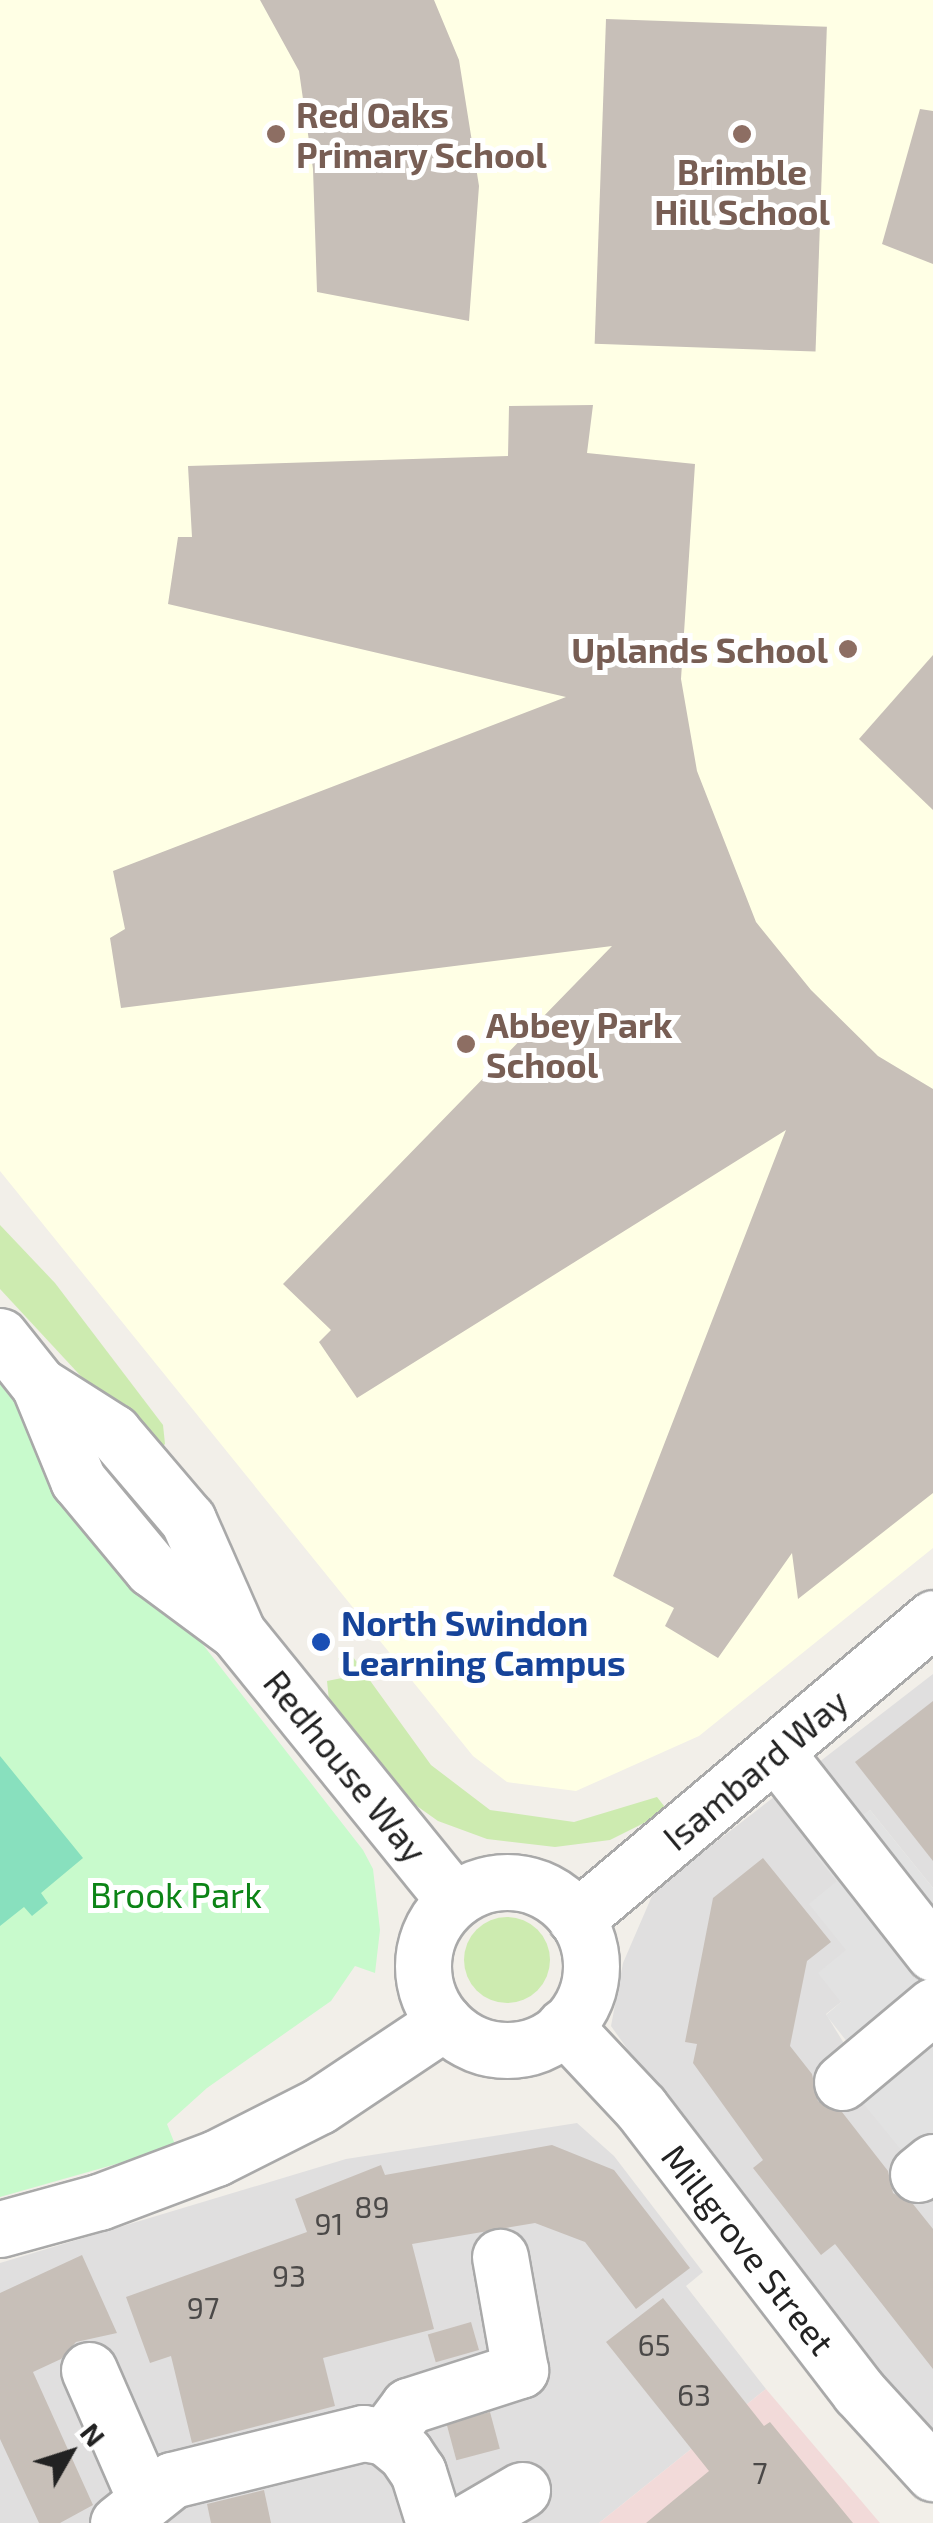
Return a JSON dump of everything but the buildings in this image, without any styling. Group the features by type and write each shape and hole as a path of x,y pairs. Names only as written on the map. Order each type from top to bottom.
{"street":[{"name":"Redhouse Way","path":"0,1336 39,1384 66,1457 88,1492 152,1569 237,1632 454,1900"},
{"name":"Isambard Way","path":"576,1919 777,1754 933,1618"},
{"path":"777,1754 933,1953"},
{"path":"514,1882 550,1894 576,1919 588,1945 590,1976 580,2006 564,2026 533,2045 502,2049 471,2041 446,2022 428,1996 424,1956 431,1929 454,1900 478,1887 514,1882"},
{"path":"842,2082 933,2006"},
{"path":"0,2228 100,2202 216,2158 319,2106 446,2022"},
{"name":"Millgrove Street","path":"564,2026 641,2108 859,2392 933,2473"},
{"path":"385,2437 408,2406 520,2370 500,2257"},
{"path":"89,2370 132,2510 172,2480 339,2437 385,2437 418,2472 434,2523"},
{"path":"465,2523 522,2490"}],"shaded area":[{"name":"Abbey Park School","path":"0,0 933,0 933,1548 699,1736 576,1791 507,1782 473,1756 0,1171"},
{"path":"933,1674 933,1888 870,1810 816,1855 837,1881 847,1950 841,2002 826,2014 933,2189 933,2440 758,2233 611,2026 623,1963 655,1889"},
{"path":"870,1810 933,1888 933,2189 832,2065 852,2048 826,2015 841,2002 818,1973 846,1950 809,1904 837,1881 815,1854"},
{"path":"577,2123 614,2156 703,2272 686,2286 766,2389 599,2523 0,2523 0,2263 346,2159"},
{"path":"766,2389 880,2523 599,2523"}],"green space":[{"path":"0,1225 55,1283 163,1425 165,1444 154,1455 0,1289"},
{"name":"Brook Park","path":"0,1384 363,1850 373,1869 380,1930 375,1973 355,1966 331,2001 207,2088 167,2124 176,2147 0,2197"},
{"path":"353,1657 431,1765 490,1810 574,1822 657,1797 668,1811 610,1840 555,1847 487,1839 438,1821 407,1799 330,1710 327,1681 342,1678 338,1658"},
{"path":"0,1756 83,1858 41,1893 48,1903 32,1916 24,1907 0,1926"},
{"path":"507,1917 531,1924 543,1936 550,1960 543,1984 531,1996 507,2003 483,1996 471,1984 464,1960 471,1936 483,1924"}],"place":[{"name":"Red Oaks Primary School","path":"276,134"},
{"name":"Brimble Hill School","path":"742,134"},
{"name":"Uplands School","path":"848,649"},
{"name":"Abbey Park School","path":"466,1044"},
{"name":"North Swindon Learning Campus","path":"321,1642"}]}
